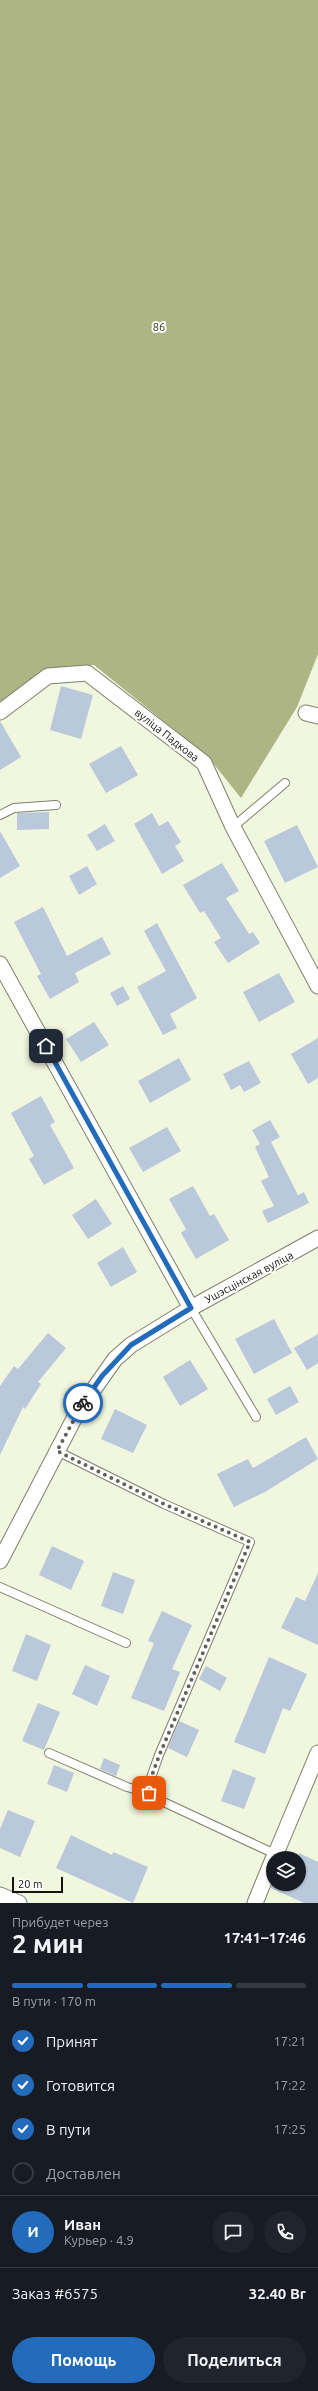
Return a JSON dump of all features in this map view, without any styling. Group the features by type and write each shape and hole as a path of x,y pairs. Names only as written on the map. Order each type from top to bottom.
{"street":[{"name":"вуліца Падкова","path":"0,712 48,676 87,673 204,763 233,827 318,986"},
{"path":"0,964 191,1308"},
{"name":"Ушэсцінская вуліца","path":"0,1561 77,1413 115,1359 131,1345 191,1308 318,1238"},
{"path":"277,1851 318,1753"},
{"path":"254,1903 266,1875"},
{"path":"0,1895 20,1903"}],"lane":[{"path":"233,827 285,783"},
{"path":"0,815 14,808 56,805"},
{"path":"191,1308 256,1417"},
{"path":"57,1451 164,1504 250,1542 159,1756 148,1786 149,1793"},
{"path":"0,1588 126,1643"},
{"path":"49,1753 127,1787 149,1793 155,1798 266,1853"}],"green space":[{"name":"86","path":"0,0 318,0 318,654 297,707 241,798 208,757 94,665 47,668 0,705"}],"building":[{"path":"61,686 93,695 81,739 50,730"},
{"path":"0,721 21,757 0,770"},
{"path":"121,746 138,775 106,793 89,764"},
{"path":"49,812 49,829 17,830 17,813"},
{"path":"152,813 159,826 168,821 181,842 175,846 184,861 162,874 134,824"},
{"path":"105,824 115,841 97,851 87,835"},
{"path":"297,825 318,867 285,883 264,841"},
{"path":"0,831 20,866 0,878"},
{"path":"222,863 239,891 226,898 249,934 253,932 260,943 228,963 214,942 221,938 204,911 200,913 183,885"},
{"path":"87,866 97,884 79,895 69,876"},
{"path":"43,907 67,956 102,937 111,954 75,973 79,982 50,999 37,976 41,974 14,922"},
{"path":"157,923 197,998 170,1014 177,1028 163,1035 137,987 166,971 144,931"},
{"path":"279,973 295,1002 259,1022 243,992"},
{"path":"123,986 130,999 117,1006 110,993"},
{"path":"94,1022 109,1045 81,1062 66,1039"},
{"path":"318,1038 318,1078 308,1084 291,1054"},
{"path":"179,1058 191,1080 150,1103 138,1081"},
{"path":"249,1061 261,1083 244,1092 240,1085 231,1090 223,1074"},
{"path":"41,1096 55,1122 50,1125 74,1168 44,1185 29,1159 34,1156 11,1113"},
{"path":"270,1120 280,1137 271,1142 298,1195 304,1192 309,1203 268,1223 262,1211 274,1206 261,1181 269,1177 255,1147 260,1144 252,1130"},
{"path":"167,1127 181,1151 143,1172 129,1148"},
{"path":"193,1186 210,1216 214,1214 229,1240 196,1259 181,1233 186,1229 169,1199"},
{"path":"96,1199 112,1224 88,1239 72,1215"},
{"path":"123,1247 137,1272 111,1287 97,1263"},
{"path":"274,1319 292,1353 254,1374 235,1339"},
{"path":"48,1333 66,1348 38,1382 41,1384 25,1409 23,1407 0,1455 0,1386 14,1366 18,1369"},
{"path":"318,1334 318,1363 307,1370 294,1348"},
{"path":"190,1360 208,1389 180,1406 163,1377"},
{"path":"290,1386 299,1402 276,1415 267,1399"},
{"path":"115,1409 147,1425 133,1453 101,1439"},
{"path":"306,1437 318,1459 265,1492 234,1507 217,1474 248,1459 253,1468"},
{"path":"52,1546 84,1561 71,1590 39,1575"},
{"path":"113,1572 135,1580 123,1614 101,1606"},
{"path":"318,1573 318,1645 281,1628 296,1597 305,1601"},
{"path":"162,1611 192,1625 172,1669 180,1672 164,1711 131,1698 154,1643 148,1641"},
{"path":"26,1634 51,1645 37,1681 12,1671"},
{"path":"269,1657 307,1674 290,1711 283,1708 265,1754 234,1742"},
{"path":"85,1665 110,1676 97,1706 72,1694"},
{"path":"206,1666 227,1678 220,1691 199,1679"},
{"path":"38,1703 60,1712 44,1750 22,1741"},
{"path":"179,1721 199,1730 187,1757 168,1748"},
{"path":"104,1758 120,1765 116,1776 100,1769"},
{"path":"54,1765 74,1773 67,1792 47,1784"},
{"path":"233,1769 256,1778 244,1809 221,1801"},
{"path":"8,1810 35,1821 20,1857 0,1848 0,1829"},
{"path":"71,1835 112,1855 113,1852 148,1867 133,1903 56,1868"},
{"path":"306,1856 318,1862 318,1903 304,1903 278,1891 306,1891"}],"way so far":[{"path":"83,1403 57,1451 164,1504 250,1542 159,1756 148,1786 149,1793"}],"route":[{"path":"46,1046 191,1308 131,1345 115,1359 83,1403"}]}
